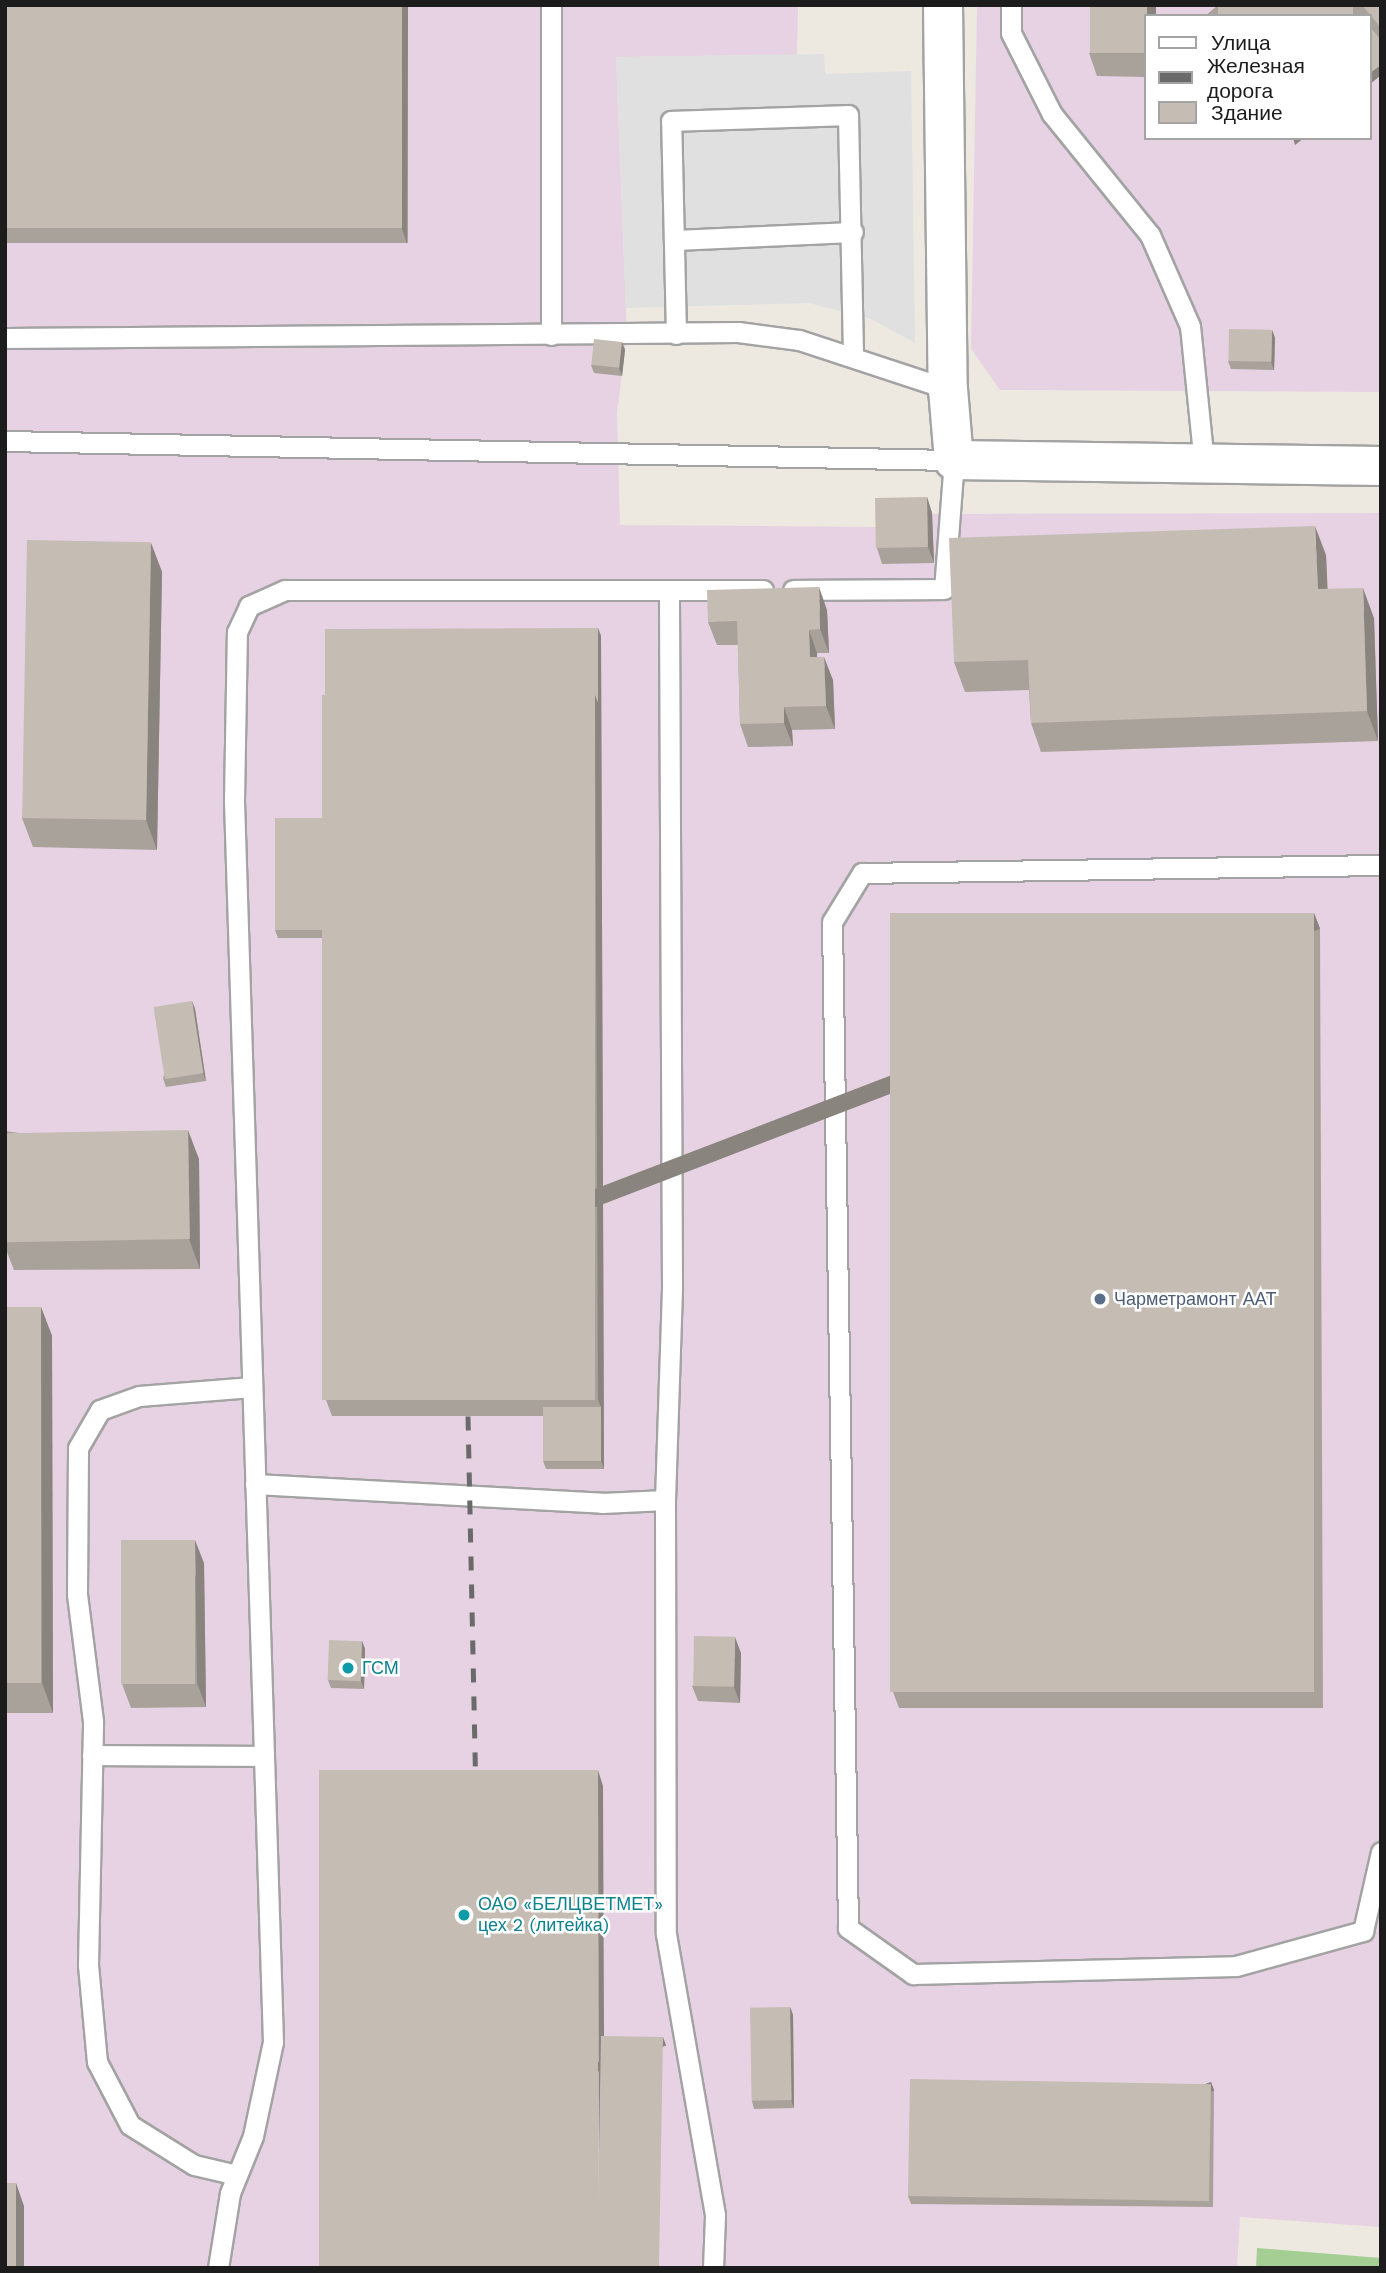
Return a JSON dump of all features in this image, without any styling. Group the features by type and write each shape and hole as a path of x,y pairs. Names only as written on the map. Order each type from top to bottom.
{"street":[{"path":"943,5 948,389 954,460 1381,466"}],"lane":[{"path":"551,5 551,335"},
{"path":"1011,5 1011,33 1052,114 1150,235 1190,326 1204,464"},
{"path":"676,334 671,121 848,115 853,232 853,355"},
{"path":"674,240 853,232"},
{"path":"5,338 738,332 787,338 853,355 948,389"},
{"path":"5,441 954,460 944,589 285,590 249,606 237,632 234,800 273,2042 253,2136 230,2193 218,2268"},
{"path":"669,590 672,1287 665,1500 666,1934 715,2216 713,2268"},
{"path":"1381,865 862,873 832,922 848,1928 913,1974 1236,1966 1363,1931 1381,1852"},
{"path":"237,2175 194,2165 130,2125 97,2062 88,1965 93,1721 77,1594 78,1448 100,1410 139,1396 252,1387"},
{"path":"255,1484 602,1503 665,1500"},
{"path":"92,1755 264,1756"}],"shaded area":[{"path":"5,5 798,5 797,55 616,57 627,335 617,413 620,525 881,527 881,514 1381,513 1381,2227 1240,2217 1237,2268 5,2268"},
{"path":"977,5 1381,5 1381,392 1000,390 971,349"},
{"path":"824,54 825,74 911,71 915,343 871,319 809,303 626,308 616,57"}],"green space":[{"path":"1257,2248 1381,2258 1381,2268 1256,2268"}],"building":[{"path":"5,5 402,5 402,228 5,228"},
{"path":"1090,5 1147,5 1147,14 1144,14 1144,53 1090,53"},
{"path":"1218,5 1353,5 1353,14 1218,14"},
{"path":"1362,5 1381,5 1381,28 1372,14"},
{"path":"1372,29 1381,40 1381,65 1372,72"},
{"path":"1229,329 1272,330 1271,362 1228,361"},
{"path":"594,339 622,342 619,368 591,365"},
{"path":"927,497 928,547 876,548 875,498"},
{"path":"1315,526 1318,589 1363,588 1367,711 1031,723 1028,660 954,662 949,538"},
{"path":"27,540 151,542 146,820 22,818"},
{"path":"819,587 820,629 809,630 810,657 824,657 826,706 784,707 784,723 740,724 737,621 708,622 707,590"},
{"path":"598,628 598,703 595,695 325,696 325,629"},
{"path":"322,695 595,695 595,1400 322,1400"},
{"path":"275,818 323,818 323,930 275,930"},
{"path":"890,913 1314,913 1314,1692 890,1692"},
{"path":"192,1001 203,1073 165,1079 153,1007"},
{"path":"188,1130 190,1239 7,1242 5,1133"},
{"path":"5,1307 41,1307 41,1683 5,1683"},
{"path":"543,1407 601,1407 601,1461 543,1461"},
{"path":"121,1540 195,1540 195,1684 121,1684"},
{"path":"694,1636 735,1637 734,1687 693,1686"},
{"name":"ГСМ","path":"329,1640 362,1641 361,1681 328,1680"},
{"name":"ОАО «БЕЛЦВЕТМЕТ» цех 2 (литейка)","path":"319,1770 598,1770 598,2268 319,2268"},
{"path":"790,2007 792,2100 752,2101 750,2008"},
{"path":"601,2036 663,2037 659,2268 597,2268"},
{"path":"910,2079 1211,2084 1209,2201 908,2196"},
{"path":"5,2183 16,2183 16,2268 5,2268"}],"railway":[{"path":"468,1416 476,1786"}],"place":[{"name":"Чарметрамонт ААТ","path":"1100,1299"},
{"name":"ГСМ","path":"348,1668"},
{"name":"ОАО «БЕЛЦВЕТМЕТ» цех 2 (литейка)","path":"464,1915"}]}
